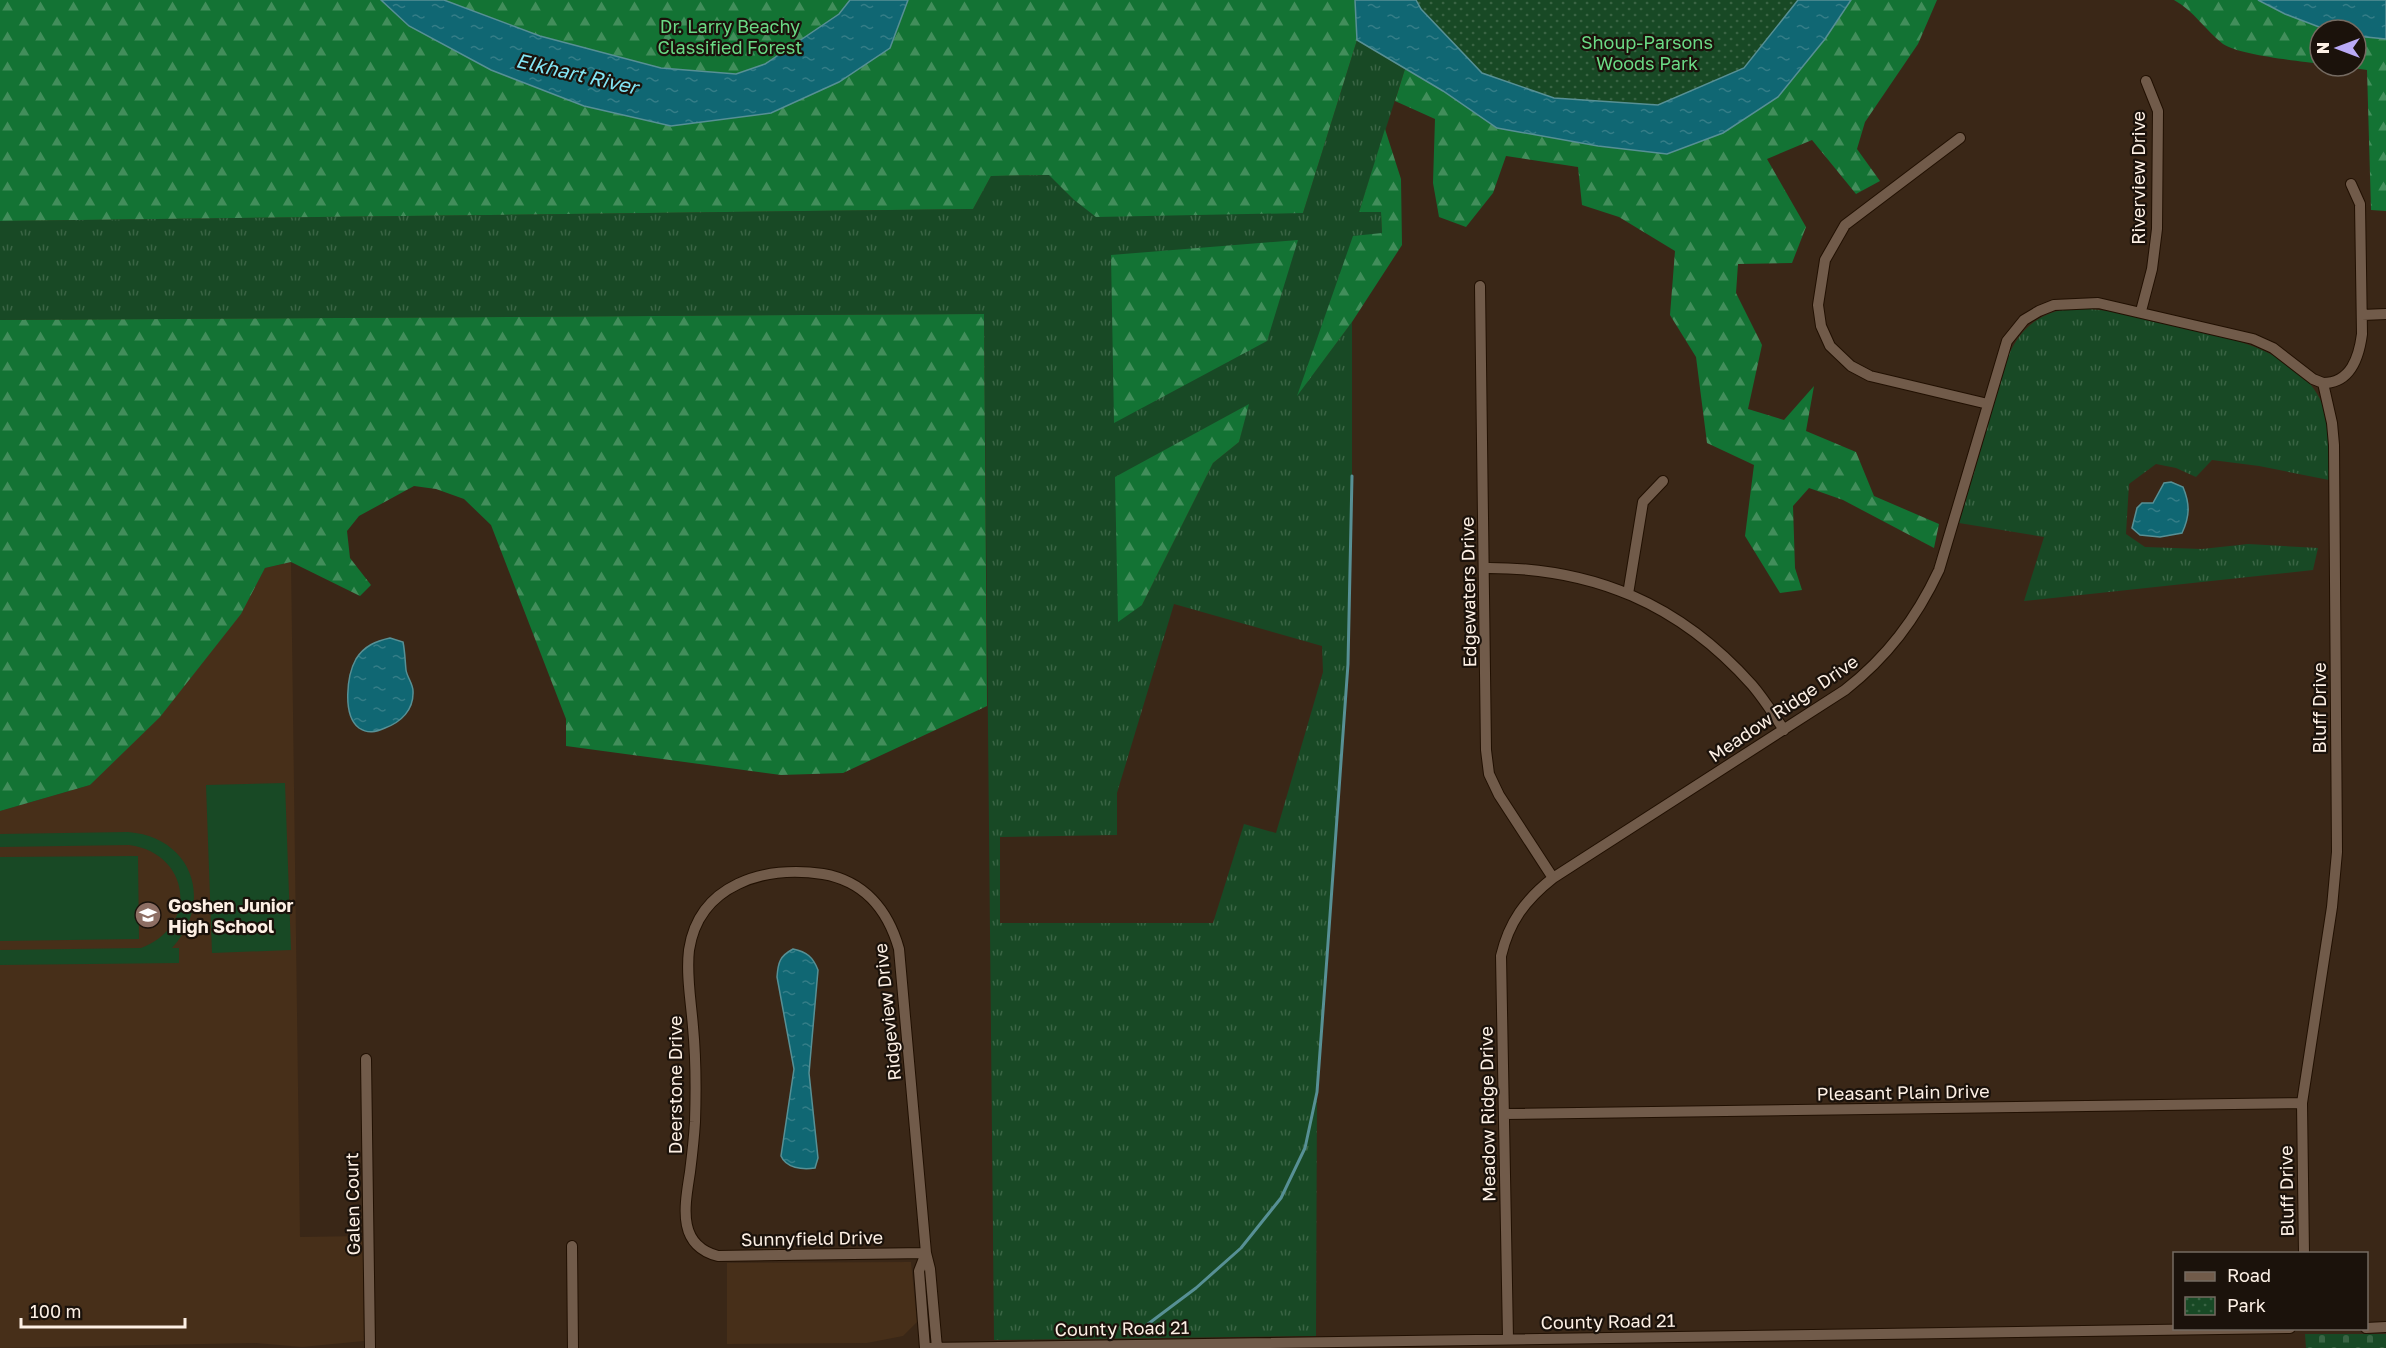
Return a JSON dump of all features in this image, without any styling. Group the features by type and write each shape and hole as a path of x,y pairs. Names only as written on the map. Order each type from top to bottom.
{"street":[{"name":"Riverview Drive","path":"2141,311 2152,269 2157,229 2158,111 2146,81"},
{"path":"1960,138 1845,225 1825,260 1818,304 1821,326 1830,346 1851,366 1870,376 1988,404"},
{"path":"2323,383 2334,382 2343,377 2357,360 2362,334 2360,204 2351,184"},
{"name":"Edgewaters Drive","path":"1480,286 1486,750 1490,774 1498,795 1553,878"},
{"name":"Meadow Ridge Drive","path":"1508,1339 1501,956 1505,938 1515,917 1527,901 1553,878 1845,690 1870,670 1892,647 1925,601 1950,539 2007,341 2024,321 2039,311 2054,305 2098,303 2141,311 2253,339 2273,348 2313,379 2323,383"},
{"path":"2362,315 2386,314"},
{"name":"Bluff Drive","path":"2304,1252 2302,1103 2333,897 2337,852 2334,445 2332,423 2323,383"},
{"path":"1628,594 1643,502 1663,481"},
{"path":"1485,568 1524,567 1574,575 1628,594 1680,621 1707,641 1754,687 1784,730"},
{"name":"Ridgeview Drive","path":"699,918 723,892 753,876 816,873 846,880 863,890 877,903 888,919 899,949 926,1253 930,1269 937,1348"},
{"name":"Deerstone Drive","path":"699,918 691,940 688,964 695,1092 693,1146 685,1211 689,1233 702,1249"},
{"name":"Galen Court","path":"366,1059 370,1348"},
{"name":"Pleasant Plain Drive","path":"1504,1114 2302,1103"},
{"path":"572,1246 573,1348"},
{"name":"Sunnyfield Drive","path":"702,1249 709,1253 730,1256 926,1253"},
{"name":"Ridgeview Drive","path":"926,1253 918,1271 926,1348"},
{"path":"2368,1328 2386,1328"},
{"name":"County Road 21","path":"926,1348 2212,1330"}],"shaded area":[{"name":"Goshen Junior High School","path":"291,562 300,1237 363,1236 364,1341 302,1347 256,1343 0,1348 0,811 90,785 240,614 265,568"},
{"path":"911,1262 917,1322 903,1336 867,1343 727,1344 727,1263"}],"green space":[{"path":"0,0 381,0 409,26 584,106 890,48 908,0 1355,0 1357,40 1303,213 1096,217 1073,199 1049,175 991,176 973,209 0,221"},
{"name":"Dr. Larry Beachy Classified Forest","path":"444,0 850,0 839,14 765,64 736,74 661,68 540,36"},
{"name":"Shoup-Parsons Woods Park","path":"1416,0 1798,0 1744,68 1658,105 1554,98 1482,73 1421,9"},
{"path":"1851,0 1937,0 1918,44 1865,122 1857,149 1880,181 1856,194 1812,140 1767,159 1806,227 1792,263 1738,264 1736,293 1762,345 1748,409 1784,420 1814,386 1806,431 1856,452 1874,496 1939,524 1934,548 1843,500 1809,488 1793,506 1795,568 1802,590 1780,593 1745,536 1754,465 1707,443 1696,357 1670,315 1675,251 1619,217 1582,205 1578,167 1506,156 1493,193 1466,227 1439,217 1433,183 1435,119 1395,101 1405,69 1443,91 1778,97 1825,39"},
{"path":"2174,0 2258,0 2308,23 2308,62 2231,48 2223,44 2188,10"},
{"path":"2368,37 2386,39 2386,211 2371,210"},
{"path":"1357,40 1405,69 1359,212 1381,212 1382,234 1298,394 1352,322 1352,476 1348,664 1317,1092 1316,1336 994,1340 984,314 0,320 0,221 973,209 991,176 1050,175 1073,199 1303,213","holes":["1248,405 1239,442 1213,463 1142,605 1116,477","1174,604 1322,646 1323,672 1276,833 1244,824 1213,923 1000,923 1000,837 1117,835 1117,793"]},
{"path":"1385,129 1401,179 1402,245 1352,322 1297,396 1353,236 1382,233 1381,212 1359,212"},
{"path":"1298,240 1267,341 1114,423 1111,255"},
{"path":"2065,309 2094,309 2122,313 2217,335 2258,348 2277,357 2309,382 2324,408 2329,439 2329,480 2259,466 2212,460 2196,477 2176,468 2156,464 2129,484 2126,534 2145,547 2202,549 2248,544 2318,548 2313,570 2024,601 2044,537 1959,523 2009,354 2019,337 2031,324 2046,315"},
{"path":"984,314 987,706 843,773 781,775 566,746 566,719 491,525 464,499 436,489 414,486 359,516 347,531 350,558 371,585 360,596 291,562 265,568 241,614 160,717 90,785 0,811 0,320"},
{"path":"1249,404 1239,442 1213,463 1142,605 1118,622 1115,477"},
{"path":"285,783 291,950 212,953 206,785"},
{"path":"128,832 150,836 168,846 181,859 190,874 194,892 192,911 185,930 172,948 179,948 179,963 0,965 0,950 141,948 160,938 173,924 179,908 180,891 175,875 165,861 149,851 129,845 0,847 0,834"},
{"path":"138,856 139,939 0,941 0,857"},
{"path":"2305,1334 2386,1334 2386,1348 2306,1348"}],"water":[{"name":"Elkhart River","path":"381,0 444,0 540,36 661,68 736,74 765,64 839,14 850,0 908,0 890,48 839,82 771,113 671,126 584,106 491,70 409,26"},
{"path":"1355,0 1416,0 1421,9 1482,73 1554,98 1658,105 1744,68 1798,0 1851,0 1825,39 1778,97 1723,133 1667,154 1598,146 1497,128 1443,91 1357,40"},
{"path":"2258,0 2386,0 2386,39 2368,37 2368,18 2308,18 2308,23"},
{"path":"2171,482 2183,487 2187,499 2188,515 2182,533 2160,537 2140,535 2132,528 2137,508 2142,503 2153,503 2164,483"},
{"path":"390,638 403,642 406,670 413,688 413,698 409,709 396,722 378,731 366,731 359,728 350,714 348,695 350,675 356,659 367,647"},
{"path":"793,949 809,956 818,970 809,1073 818,1158 815,1168 810,1169 791,1166 781,1156 794,1069 777,977 780,960"}],"waterway":[{"path":"1144,1327 1196,1288 1241,1248 1281,1198 1305,1148 1317,1092 1348,664 1352,476"}],"place":[{"name":"Goshen Junior High School","path":"148,915"}]}
